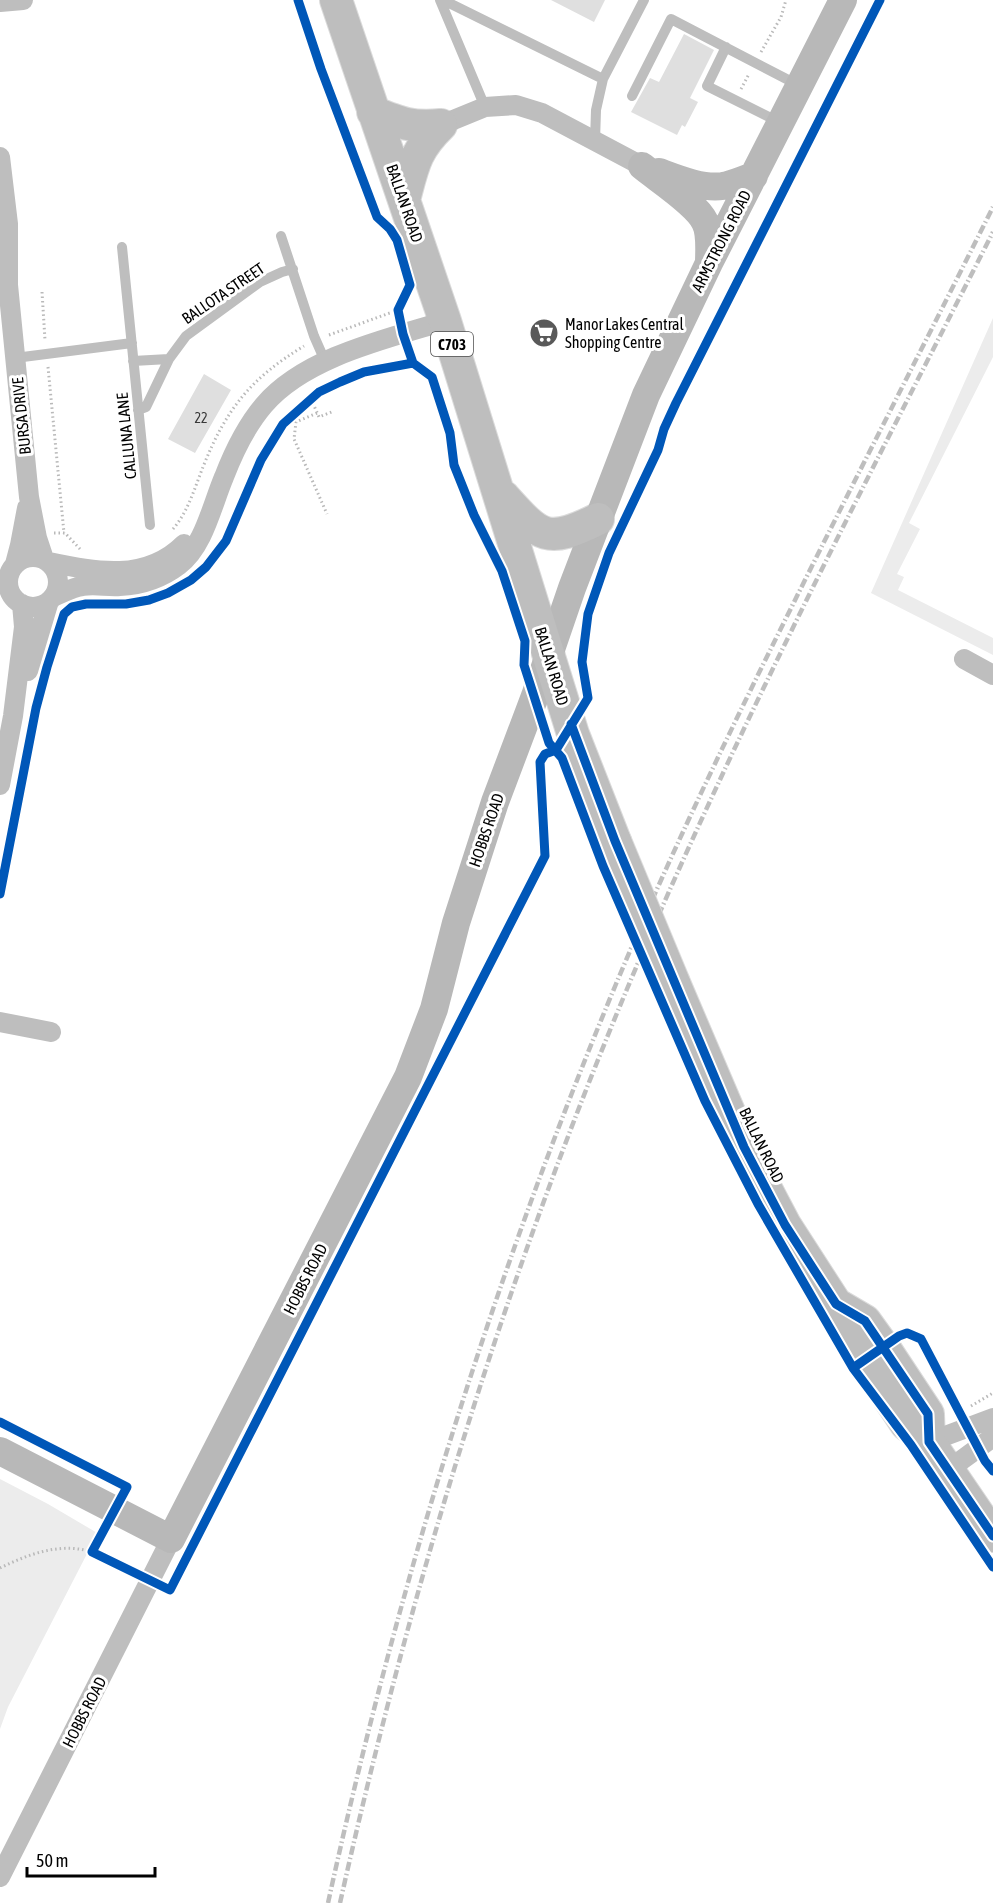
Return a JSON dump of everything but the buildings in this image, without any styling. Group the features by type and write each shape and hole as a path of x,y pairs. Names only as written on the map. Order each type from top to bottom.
{"main road":[{"name":"BALLAN ROAD","path":"336,0 445,321 573,734 615,841 744,1147 786,1225 836,1304 865,1321 928,1414 929,1442"},
{"path":"373,112 397,122 419,127 441,125"},
{"path":"404,200 425,140 441,125"},
{"path":"496,489 529,525 541,531 563,534 598,519"},
{"path":"929,1442 993,1536"}],"street":[{"path":"0,2 23,0"},
{"name":"ARMSTRONG ROAD","path":"549,655 646,395 709,263 843,0"},
{"path":"441,125 485,107 516,105 543,113 642,166 687,182 724,186 754,176"},
{"name":"BURSA DRIVE","path":"0,157 8,224 8,285 28,497 37,538 46,561"},
{"path":"642,166 693,206 701,215 708,232 709,263"},
{"path":"13,600 39,606 82,586 140,584 162,576 181,564 201,540 235,451 254,418 276,393 325,361 445,321"},
{"name":"BURSA DRIVE","path":"9,567 20,545 28,497"},
{"path":"0,785 14,716 24,627 9,589 9,567 32,556 46,561 108,572 147,567 164,559 180,547 207,520"},
{"path":"14,716 58,582 54,568 46,561"},
{"name":"HOBBS ROAD","path":"0,1877 408,1077 434,1009 475,861 549,655"},
{"path":"964,659 993,675"},
{"path":"0,1022 51,1032"},
{"path":"929,1442 964,1420 993,1418"},
{"path":"948,1470 993,1437"},
{"path":"0,1451 171,1539"}],"lane":[{"path":"442,0 603,79"},
{"path":"442,0 485,107"},
{"path":"595,141 596,111 603,79 644,0"},
{"path":"632,96 671,19 800,86"},
{"path":"726,47 707,86 781,123"},
{"path":"280,236 314,336 325,361"},
{"name":"CALLUNA LANE","path":"122,248 150,525"},
{"name":"BALLOTA STREET","path":"138,410 146,407 169,359 186,336 260,282 293,269"},
{"path":"15,358 132,344"},
{"path":"133,361 169,359"}],"path":[{"path":"298,0 321,69 377,217 390,229"},
{"path":"410,285 398,310 403,334 413,363 432,377 450,433 454,465 488,543"},
{"path":"42,292 64,533"},
{"path":"311,399 319,417 334,411"},
{"path":"317,413 296,422 294,439 327,514"},
{"path":"964,1420 993,1393"},
{"path":"92,1552 97,1543"},
{"path":"0,1568 56,1548 80,1548 102,1557"}],"shaded area":[{"path":"993,318 993,357 909,523 920,529 897,574 904,577 898,590 993,638 993,655 871,593"},
{"path":"0,1479 99,1534 8,1707 0,1729"}],"railway":[{"path":"328,1903 385,1668 451,1437 528,1209 571,1096 639,930 712,770 993,207"},
{"path":"340,1903 397,1670 463,1440 500,1326 582,1100 627,989 712,797 850,513 993,232"}],"cycle path":[{"path":"298,0 321,69 377,217 390,229 397,240 410,285 398,310 403,334 413,363 432,377 450,433 454,465 474,515 502,571 525,641 524,665 549,743 562,758 603,866 705,1101 758,1204 853,1368 911,1445 993,1567"},
{"path":"0,1422 127,1487 92,1552 170,1590 545,856 540,762 545,754 556,750 588,698 582,662 588,614 609,553 658,450 664,429 676,403 880,0"},
{"path":"0,894 36,708 64,614 72,607 86,604 126,604 149,600 168,593 191,580 206,567 226,541 261,460 283,424 319,392 340,382 364,372 413,363"},
{"path":"571,724 615,841 744,1147 785,1225 836,1304 865,1321 928,1414 929,1442 993,1536"},
{"path":"853,1368 899,1336 907,1333 921,1339 985,1461 993,1471"}],"place":[{"name":"Manor Lakes Central Shopping Centre","path":"544,333"}]}
